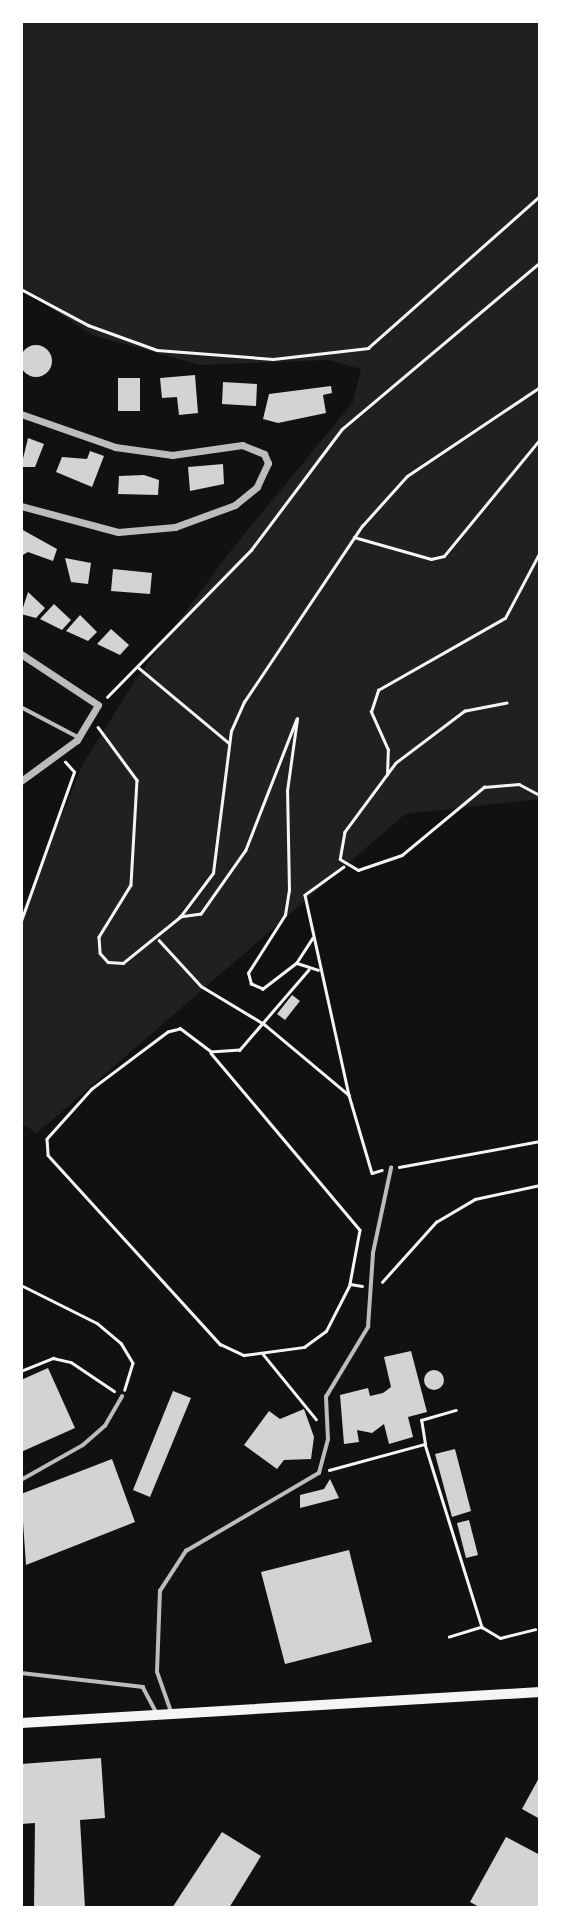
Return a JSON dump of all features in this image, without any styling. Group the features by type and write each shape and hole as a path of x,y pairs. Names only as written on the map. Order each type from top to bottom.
{"main road":[{"path":"21,1723 540,1692"}],"street":[{"path":"21,414 115,447 172,454 242,445 264,454 268,463 257,487 234,505 176,527 118,531 21,506"},
{"path":"21,654 98,705 92,722 79,738 21,781"}],"lane":[{"path":"21,707 79,738"},
{"path":"171,1714 157,1672 155,1628 169,1571 212,1534 319,1473 328,1440 326,1397 360,1349 391,1168"},
{"path":"21,1480 83,1445 105,1426 122,1396"},
{"path":"21,1673 143,1687 158,1715"}],"path":[{"path":"21,289 88,325 157,350 273,359 368,348 540,196"},
{"path":"98,705 139,668 251,550 342,429 540,262"},
{"path":"92,722 113,740 137,780 131,886 99,937 100,953 108,962 123,963 159,940 213,873 229,743 244,702 354,537 407,476 540,387"},
{"path":"354,537 431,559 444,556 540,439"},
{"path":"387,775 388,750 371,712 378,690 505,618 540,552"},
{"path":"139,668 229,743"},
{"path":"344,867 339,844 387,775 438,726 465,710 508,703"},
{"path":"180,917 201,914 246,850 297,719 287,791 289,891 285,915 248,973 251,984 263,989 297,963 313,937"},
{"path":"21,921 74,772 59,755"},
{"path":"540,795 519,784 484,787 402,855 358,870 344,867 305,895 319,971 349,1095 372,1173 540,1141"},
{"path":"159,940 201,986 264,1024 349,1095"},
{"path":"297,963 309,970 319,971"},
{"path":"211,1052 240,1050 309,970"},
{"path":"180,1029 211,1052 360,1230 350,1284 326,1331 304,1347 244,1355 220,1344 48,1155 47,1139 92,1088 167,1032 180,1029"},
{"path":"350,1284 370,1287 436,1222 475,1199 540,1185"},
{"path":"21,1286 97,1323 121,1343 132,1363 122,1396 71,1362 53,1358 21,1371"},
{"path":"262,1354 305,1400 328,1440"},
{"path":"456,1410 421,1420 425,1444 482,1627 500,1638 535,1629"},
{"path":"319,1473 425,1444"},
{"path":"450,1637 482,1627"}],"shaded area":[{"path":"21,21 540,21 540,799 405,814 37,1133 21,1123 21,913 83,764 134,682 229,553 353,402 361,369 328,360 200,365 92,335 21,288"}],"building":[{"path":"36,345 48,349 52,361 48,373 36,377 24,373 20,361 24,349"},
{"path":"195,375 198,413 179,415 177,397 162,398 160,378"},
{"path":"118,378 140,378 140,411 118,411"},
{"path":"223,382 257,384 256,406 222,404"},
{"path":"331,386 332,393 323,395 326,413 278,423 263,419 269,394"},
{"path":"28,438 44,444 35,467 21,467"},
{"path":"90,451 104,456 92,487 56,472 62,457 87,459"},
{"path":"223,464 224,484 190,491 188,467"},
{"path":"144,475 159,480 158,495 118,494 119,476"},
{"path":"21,529 57,549 53,561 28,552 21,556"},
{"path":"65,558 91,563 88,584 71,582"},
{"path":"113,569 152,573 150,594 111,591"},
{"path":"28,592 45,608 36,618 21,614"},
{"path":"54,604 71,620 62,630 40,619"},
{"path":"80,615 97,632 88,641 66,631"},
{"path":"111,629 129,645 120,655 97,644"},
{"path":"292,995 300,1001 285,1020 277,1014"},
{"path":"411,1351 427,1412 408,1417 413,1437 389,1444 384,1424 372,1433 357,1430 359,1442 344,1444 340,1395 368,1388 370,1396 383,1393 391,1387 384,1357"},
{"path":"48,1368 75,1428 21,1452 21,1380"},
{"path":"430,1370 438,1370 444,1380 438,1390 430,1390 424,1384 424,1376"},
{"path":"173,1391 191,1398 150,1497 133,1490"},
{"path":"304,1409 314,1437 311,1459 284,1460 277,1469 244,1445 269,1411 280,1419"},
{"path":"455,1449 471,1511 452,1517 435,1454"},
{"path":"112,1459 135,1522 26,1565 21,1494"},
{"path":"330,1479 339,1498 300,1508 300,1495 324,1489"},
{"path":"469,1520 478,1555 466,1558 457,1523"},
{"path":"349,1550 372,1642 285,1664 261,1572"},
{"path":"101,1758 105,1818 80,1820 85,1908 34,1908 35,1823 21,1824 21,1764"},
{"path":"540,1776 540,1819 522,1809"},
{"path":"222,1832 261,1856 229,1908 172,1908"},
{"path":"506,1837 540,1855 540,1908 481,1908 470,1902"}]}
